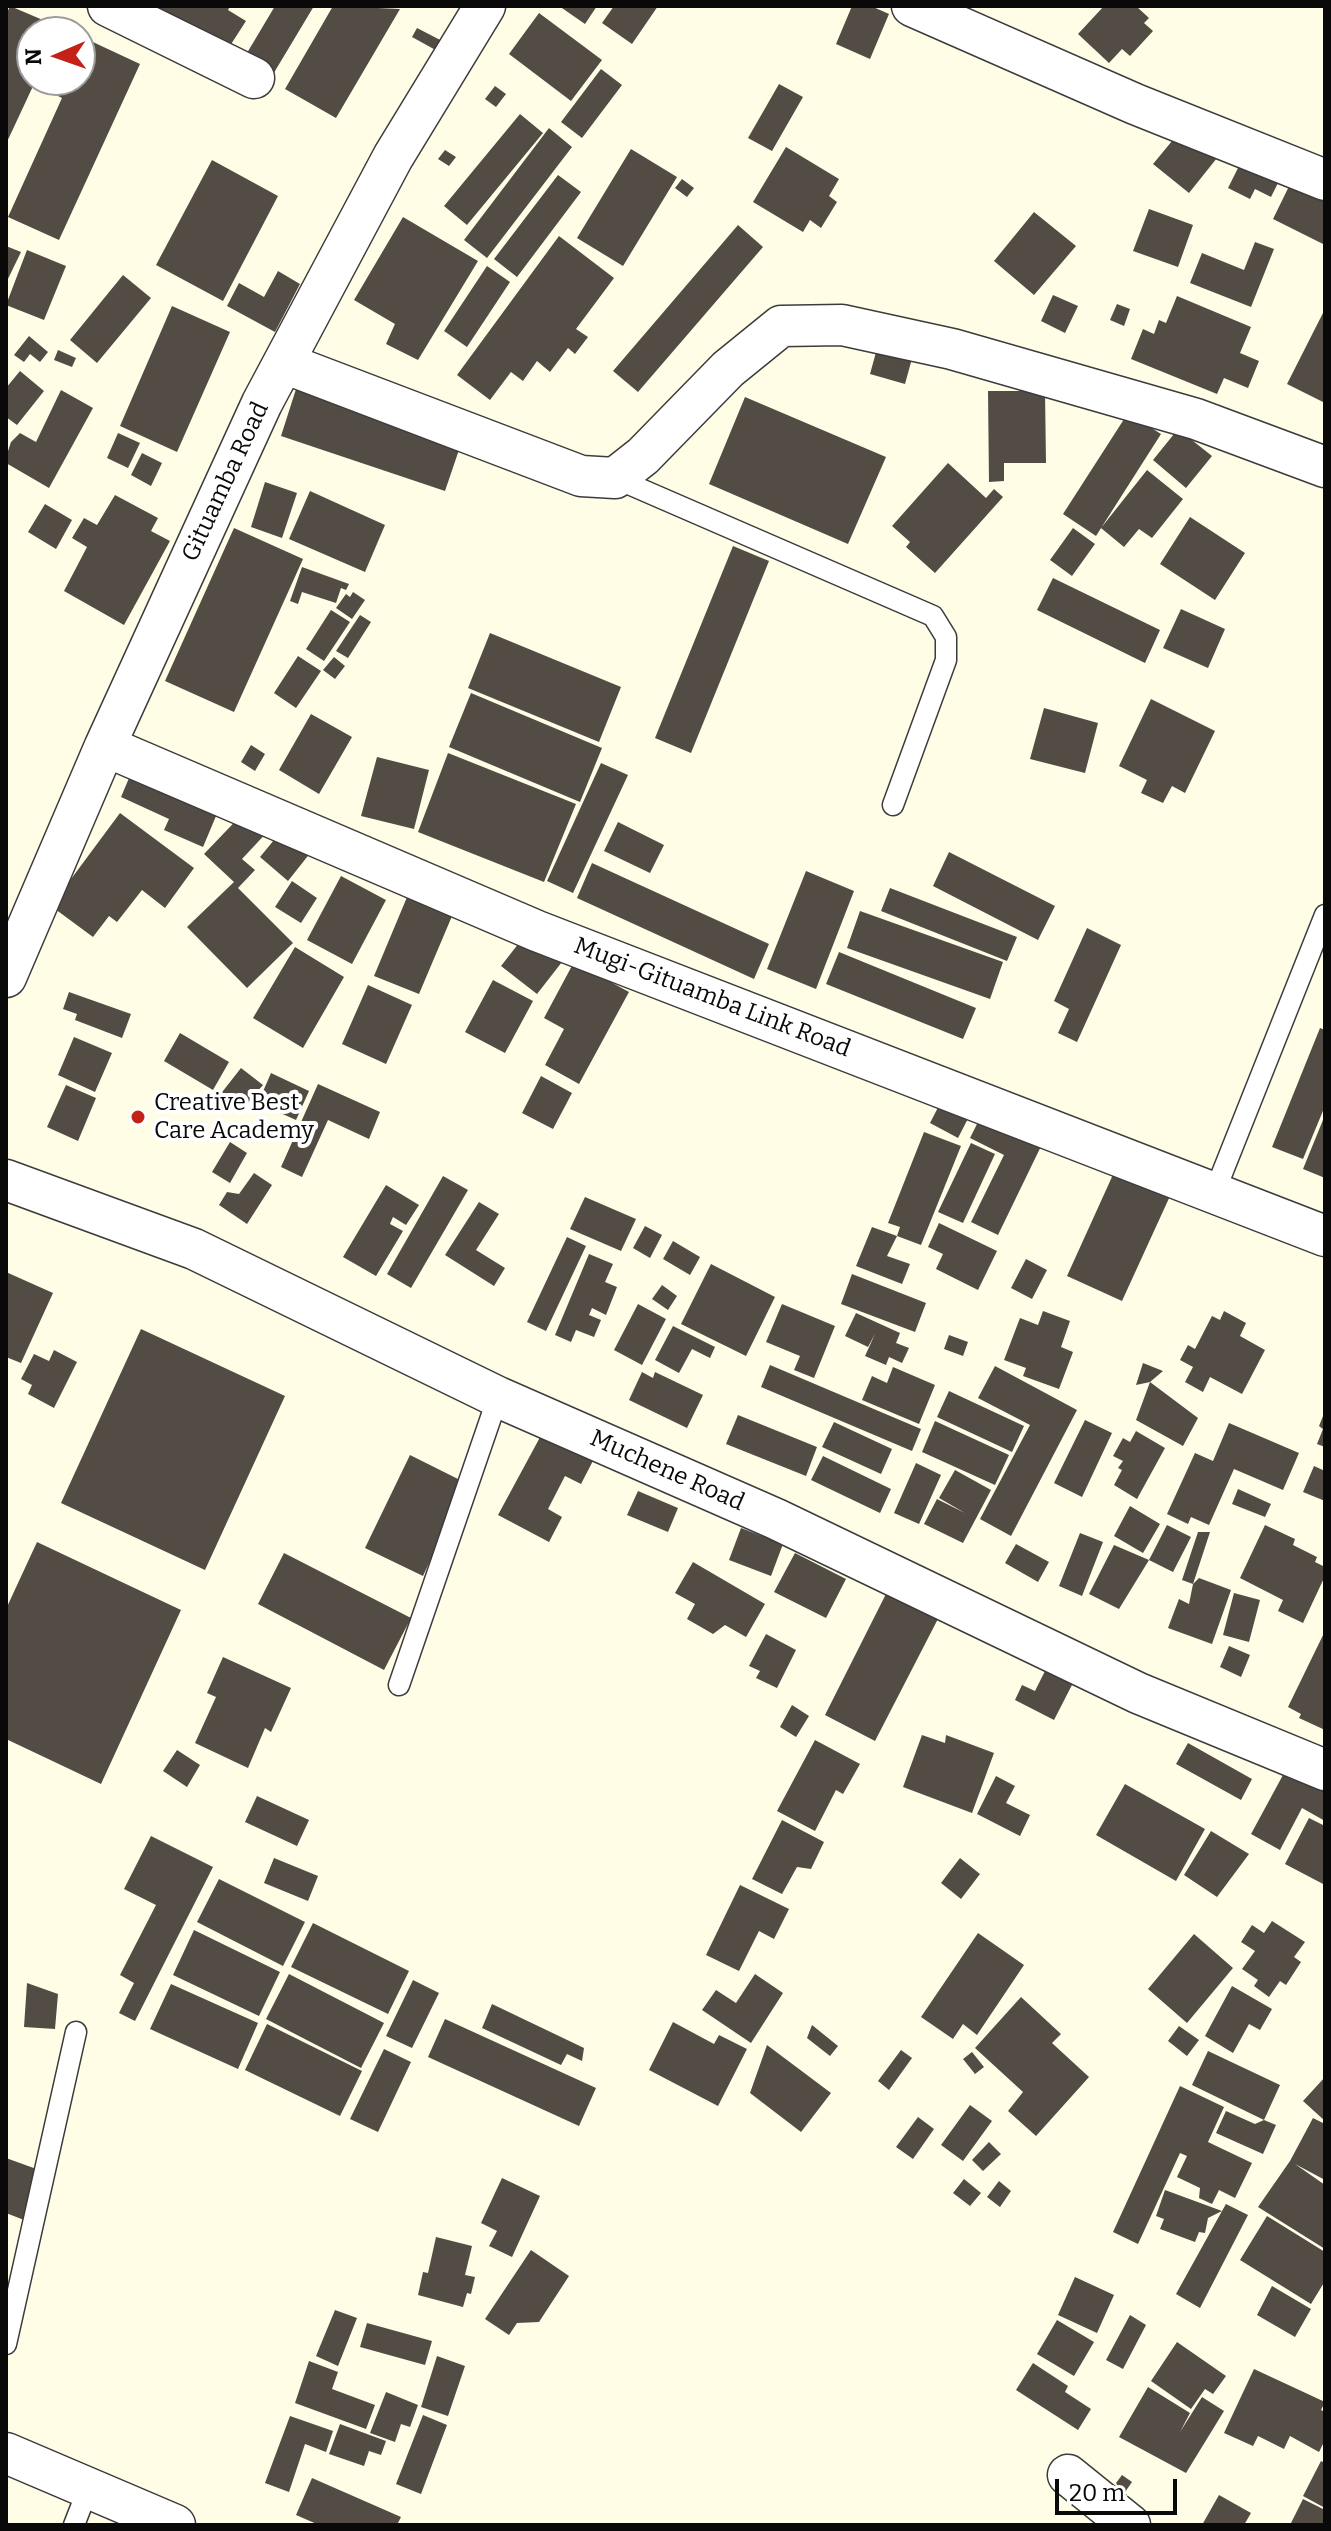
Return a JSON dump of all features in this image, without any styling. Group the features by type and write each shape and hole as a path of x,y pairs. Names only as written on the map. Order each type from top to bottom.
{"street":[{"path":"108,6 254,78"},
{"name":"Gituamba Road","path":"6,977 105,746 284,363 393,157 485,6"},
{"path":"912,6 1135,104 1325,180"},
{"path":"284,363 581,476 615,478 643,456 728,369 781,326 842,325 952,349 1196,419 1325,467"},
{"name":"Mugi-Gituamba Link Road","path":"105,746 537,931 1325,1236"},
{"name":"Muchene Road","path":"6,1180 194,1249 498,1397 776,1519 1138,1693 1325,1770"},
{"path":"6,2453 81,2507 175,2525"},
{"path":"1068,2475 1130,2525"}],"lane":[{"path":"615,478 933,616 946,637 946,660 893,805"},
{"path":"1215,1191 1325,915"},
{"path":"399,1685 498,1397"},
{"path":"6,2344 76,2032"}],"building":[{"path":"10,6 33,16 16,16 16,96 28,96 6,144 6,15"},
{"path":"154,6 230,6 228,10 246,21 226,52"},
{"path":"275,6 314,6 272,76 244,58"},
{"path":"333,6 400,9 336,118 285,89"},
{"path":"559,6 597,6 585,24"},
{"path":"614,6 658,6 632,44 602,23"},
{"path":"852,6 871,6 889,14 870,59 836,44"},
{"path":"1104,6 1136,6 1149,18 1144,23 1153,31 1130,56 1122,49 1109,63 1078,34"},
{"path":"539,13 602,60 571,101 509,54"},
{"path":"417,28 446,43 441,53 412,37"},
{"path":"96,43 140,64 59,240 8,217 62,98 58,96 96,96"},
{"path":"601,69 622,85 582,138 561,122"},
{"path":"779,84 803,97 772,151 748,138"},
{"path":"495,86 506,94 496,107 485,99"},
{"path":"520,114 543,133 467,225 444,206"},
{"path":"549,128 572,147 487,258 464,240"},
{"path":"1182,129 1217,158 1189,193 1153,164"},
{"path":"786,147 839,179 829,196 837,202 821,228 810,220 803,232 753,202"},
{"path":"631,149 677,177 623,266 577,238"},
{"path":"445,150 456,157 449,166 438,159"},
{"path":"212,160 278,196 223,301 156,265"},
{"path":"1242,160 1280,179 1271,197 1255,189 1250,199 1228,188"},
{"path":"1296,172 1325,186 1325,245 1273,219"},
{"path":"558,175 581,192 517,277 494,259"},
{"path":"682,179 694,188 687,197 675,188"},
{"path":"1149,209 1193,225 1178,267 1133,251"},
{"path":"1034,212 1076,246 1034,295 994,261"},
{"path":"403,217 478,261 418,360 386,344 395,324 354,300"},
{"path":"738,225 763,247 638,392 613,371"},
{"path":"559,236 614,278 576,329 588,337 575,354 568,348 550,372 537,361 523,381 511,372 490,400 457,375"},
{"path":"1255,242 1274,249 1251,307 1190,283 1202,253 1244,270"},
{"path":"6,246 21,252 6,283"},
{"path":"27,250 66,266 44,320 6,305"},
{"path":"487,266 510,282 467,347 444,331"},
{"path":"278,271 300,284 275,332 227,306 239,283 264,297"},
{"path":"123,275 151,298 97,363 70,340"},
{"path":"1053,295 1078,306 1065,333 1041,321"},
{"path":"1177,296 1251,327 1240,353 1259,361 1248,388 1224,378 1217,394 1131,359 1143,329 1154,334 1159,320 1166,323"},
{"path":"1117,304 1130,309 1124,326 1110,320"},
{"path":"172,306 230,332 177,452 120,426"},
{"path":"1325,309 1325,403 1287,384"},
{"path":"29,336 48,352 40,362 30,354 24,362 14,355"},
{"path":"878,345 913,355 905,384 870,374"},
{"path":"58,350 76,358 72,367 54,360"},
{"path":"20,371 44,391 17,425 6,417 6,388"},
{"path":"297,386 462,441 445,491 281,436"},
{"path":"61,390 93,408 49,488 6,463 6,457 11,442 20,433 36,442"},
{"path":"988,391 1045,391 1046,463 1004,463 1004,481 989,482"},
{"path":"745,397 886,457 848,544 709,484"},
{"path":"1128,413 1161,434 1096,536 1063,514"},
{"path":"1178,429 1212,456 1186,488 1153,460"},
{"path":"118,433 140,443 128,468 107,458"},
{"path":"142,453 162,463 151,486 131,475"},
{"path":"948,463 986,498 994,489 1003,497 935,573 906,547 910,542 892,526"},
{"path":"1147,470 1183,499 1152,538 1139,529 1124,547 1101,528"},
{"path":"265,482 297,493 282,538 251,527"},
{"path":"310,491 385,525 365,572 289,539"},
{"path":"115,495 158,518 151,531 170,541 124,625 64,591 87,547 72,538 84,518 97,525"},
{"path":"45,504 72,520 56,549 28,532"},
{"path":"1190,517 1245,553 1215,600 1160,564"},
{"path":"234,528 303,559 234,712 165,681"},
{"path":"1073,528 1095,544 1072,576 1050,560"},
{"path":"733,546 769,561 691,753 655,738"},
{"path":"302,567 349,584 346,590 341,588 336,603 302,592 298,604 290,601"},
{"path":"1053,578 1160,630 1145,663 1037,610"},
{"path":"353,592 365,600 352,619 336,608 346,594 350,597"},
{"path":"1181,609 1225,629 1208,668 1163,648"},
{"path":"331,610 350,622 324,661 306,649"},
{"path":"360,615 371,622 348,658 336,651"},
{"path":"490,633 621,687 599,742 468,688"},
{"path":"298,656 321,671 296,708 274,693"},
{"path":"334,657 345,666 335,679 323,670"},
{"path":"471,693 602,748 580,802 449,747"},
{"path":"1151,699 1215,731 1185,793 1172,786 1163,803 1141,793 1147,780 1119,766"},
{"path":"1044,708 1098,723 1085,773 1030,759"},
{"path":"311,714 352,737 319,794 279,770"},
{"path":"251,745 265,754 255,771 241,762"},
{"path":"448,753 576,804 544,882 418,832"},
{"path":"377,757 429,770 414,829 361,816"},
{"path":"601,763 628,775 573,893 547,881"},
{"path":"132,771 219,809 203,847 164,830 169,819 121,797"},
{"path":"249,807 271,828 242,859 255,870 238,888 293,943 247,988 187,927 234,882 204,854"},
{"path":"120,813 194,868 165,908 142,890 117,922 109,916 93,937 51,906"},
{"path":"618,822 664,845 650,873 604,851"},
{"path":"283,829 311,852 288,881 260,857"},
{"path":"949,852 1055,906 1038,940 933,886"},
{"path":"592,863 769,944 754,979 577,898"},
{"path":"806,871 854,891 816,989 767,969"},
{"path":"341,876 386,900 352,964 307,940"},
{"path":"292,881 317,898 301,923 275,907"},
{"path":"890,888 1017,937 1007,961 881,911"},
{"path":"410,890 455,909 419,994 374,976"},
{"path":"860,911 1003,962 990,999 847,948"},
{"path":"1087,928 1121,945 1077,1042 1058,1033 1069,1009 1054,1001"},
{"path":"526,934 562,962 537,994 501,966"},
{"path":"295,947 344,977 303,1048 253,1018"},
{"path":"839,952 976,1008 963,1039 826,984"},
{"path":"574,962 629,992 579,1084 545,1065 564,1029 544,1018"},
{"path":"493,980 533,1001 505,1053 465,1032"},
{"path":"368,985 412,1005 386,1064 342,1044"},
{"path":"69,992 131,1014 122,1038 75,1020 77,1014 63,1009"},
{"path":"1320,1028 1325,1030 1325,1106 1303,1159 1272,1147"},
{"path":"180,1033 229,1062 213,1090 164,1061"},
{"path":"74,1037 112,1053 95,1092 58,1075"},
{"path":"241,1068 263,1085 239,1113 219,1096"},
{"path":"271,1073 309,1091 296,1120 258,1103"},
{"path":"541,1076 572,1093 553,1129 522,1113"},
{"path":"318,1084 380,1112 369,1139 328,1120 302,1177 281,1167"},
{"path":"66,1085 96,1098 78,1141 47,1127"},
{"path":"947,1090 975,1105 958,1138 930,1123"},
{"path":"986,1106 1046,1136 998,1235 971,1222 1004,1155 970,1138"},
{"path":"1325,1115 1325,1178 1303,1169"},
{"path":"924,1132 961,1146 921,1245 897,1236 900,1227 888,1223"},
{"path":"230,1142 247,1153 230,1183 212,1172"},
{"path":"971,1143 995,1154 963,1223 938,1212"},
{"path":"1126,1146 1181,1172 1122,1301 1067,1276"},
{"path":"254,1173 272,1185 247,1224 219,1205 227,1192 239,1194"},
{"path":"443,1176 468,1190 411,1288 387,1274"},
{"path":"386,1185 419,1205 406,1225 393,1217 390,1224 403,1231 376,1276 343,1257"},
{"path":"585,1197 636,1219 621,1251 570,1229"},
{"path":"479,1202 499,1214 476,1250 505,1268 494,1286 445,1255"},
{"path":"939,1223 997,1251 978,1290 936,1269 943,1254 928,1247"},
{"path":"645,1226 662,1235 650,1258 633,1248"},
{"path":"872,1227 897,1236 887,1256 910,1264 902,1284 856,1266"},
{"path":"567,1237 586,1246 546,1331 527,1322"},
{"path":"673,1241 700,1257 690,1275 663,1259"},
{"path":"589,1254 613,1264 605,1282 617,1287 606,1315 592,1308 589,1315 601,1320 594,1337 576,1330 571,1342 555,1335"},
{"path":"1026,1259 1047,1270 1032,1299 1011,1288"},
{"path":"711,1264 775,1297 746,1356 681,1324"},
{"path":"6,1272 53,1293 21,1363 6,1357"},
{"path":"852,1274 926,1303 915,1332 841,1304"},
{"path":"662,1285 677,1296 668,1310 652,1299"},
{"path":"638,1304 666,1319 642,1365 614,1350"},
{"path":"782,1304 835,1326 814,1378 794,1370 800,1356 766,1342"},
{"path":"1043,1311 1070,1321 1061,1347 1073,1352 1059,1389 1023,1376 1026,1368 1004,1360 1020,1318 1038,1325"},
{"path":"1224,1311 1246,1323 1240,1336 1265,1350 1242,1394 1210,1377 1203,1392 1185,1382 1193,1367 1180,1360 1188,1345 1195,1349 1212,1316 1220,1320"},
{"path":"856,1313 900,1333 896,1343 909,1348 902,1363 889,1357 886,1365 865,1356 875,1334 868,1347 845,1336"},
{"path":"673,1326 715,1347 710,1358 692,1349 679,1373 655,1360"},
{"path":"141,1329 285,1396 205,1570 61,1503"},
{"path":"949,1335 968,1342 963,1356 944,1349"},
{"path":"54,1350 77,1362 54,1408 28,1394 32,1385 21,1379 34,1354 49,1361"},
{"path":"1143,1363 1163,1371 1150,1382 1136,1385"},
{"path":"770,1365 921,1429 912,1451 761,1387"},
{"path":"995,1366 1077,1410 1011,1536 980,1519 1030,1425 978,1398"},
{"path":"893,1367 935,1385 919,1424 862,1400 872,1376 887,1383"},
{"path":"642,1372 653,1378 655,1372 703,1395 687,1428 629,1400"},
{"path":"1150,1382 1198,1418 1183,1446 1136,1420"},
{"path":"949,1391 1024,1426 1012,1452 937,1417"},
{"path":"1325,1411 1325,1447 1317,1444"},
{"path":"738,1415 817,1447 806,1476 726,1444"},
{"path":"1085,1420 1112,1433 1082,1497 1054,1483"},
{"path":"935,1421 1009,1455 995,1485 922,1452"},
{"path":"834,1422 892,1449 881,1474 822,1447"},
{"path":"1229,1423 1299,1453 1283,1490 1234,1469 1209,1525 1191,1517 1188,1524 1167,1514 1195,1453 1213,1461"},
{"path":"545,1428 596,1455 581,1484 565,1476 548,1509 562,1517 549,1542 498,1515"},
{"path":"1136,1431 1165,1448 1137,1499 1114,1485 1123,1461 1113,1456 1123,1438 1130,1442"},
{"path":"410,1455 466,1483 423,1576 365,1548"},
{"path":"823,1456 891,1489 880,1513 811,1480"},
{"path":"916,1463 941,1475 919,1524 894,1513"},
{"path":"1314,1466 1325,1471 1325,1501 1303,1492"},
{"path":"955,1470 991,1490 963,1543 924,1524 937,1499 965,1513 939,1498"},
{"path":"1238,1489 1271,1504 1265,1517 1232,1504"},
{"path":"638,1491 678,1508 668,1532 627,1515"},
{"path":"1130,1506 1160,1524 1143,1553 1114,1536"},
{"path":"1167,1525 1191,1537 1173,1572 1149,1560"},
{"path":"1265,1525 1295,1539 1293,1545 1317,1557 1315,1562 1325,1567 1325,1576 1303,1623 1278,1611 1283,1600 1240,1578"},
{"path":"741,1528 783,1544 771,1576 729,1560"},
{"path":"1198,1532 1210,1532 1193,1584 1182,1580"},
{"path":"1080,1533 1103,1542 1082,1596 1059,1586"},
{"path":"37,1542 181,1610 101,1784 6,1739 6,1609"},
{"path":"1016,1544 1049,1562 1038,1582 1005,1563"},
{"path":"1114,1545 1149,1560 1119,1609 1089,1594"},
{"path":"284,1553 411,1618 384,1670 258,1604"},
{"path":"795,1553 846,1579 826,1618 774,1592"},
{"path":"693,1562 765,1604 746,1637 725,1625 713,1634 687,1619 695,1604 675,1593"},
{"path":"1199,1578 1231,1590 1212,1644 1168,1628 1179,1599 1189,1604 1193,1584"},
{"path":"890,1586 941,1613 875,1741 825,1715"},
{"path":"1234,1593 1260,1600 1249,1642 1223,1635"},
{"path":"1325,1631 1325,1730 1299,1718 1301,1714 1288,1707"},
{"path":"766,1634 796,1650 777,1688 756,1678 760,1671 749,1666"},
{"path":"1229,1646 1250,1655 1241,1677 1220,1667"},
{"path":"223,1657 291,1688 271,1732 265,1728 248,1768 195,1743 216,1697 207,1693"},
{"path":"1046,1669 1073,1683 1054,1720 1015,1700 1022,1685 1035,1691"},
{"path":"792,1705 809,1716 796,1737 780,1727"},
{"path":"922,1735 945,1743 946,1735 994,1753 972,1813 903,1787"},
{"path":"815,1740 860,1764 843,1794 836,1790 815,1831 777,1811"},
{"path":"1188,1743 1252,1779 1241,1800 1176,1764"},
{"path":"177,1750 200,1765 187,1787 163,1771"},
{"path":"1290,1762 1325,1781 1325,1821 1302,1808 1280,1850 1251,1834"},
{"path":"996,1776 1015,1786 1006,1803 1030,1815 1020,1836 977,1814"},
{"path":"1125,1784 1205,1829 1176,1881 1096,1835"},
{"path":"257,1796 309,1820 297,1846 245,1822"},
{"path":"1309,1818 1325,1826 1325,1885 1285,1864"},
{"path":"782,1820 824,1842 811,1869 797,1867 782,1894 752,1879"},
{"path":"1211,1831 1249,1854 1217,1897 1184,1875"},
{"path":"151,1836 213,1867 135,2021 119,2013 134,1983 120,1975 156,1905 124,1889"},
{"path":"274,1858 318,1876 308,1901 264,1883"},
{"path":"960,1858 980,1874 961,1899 941,1883"},
{"path":"219,1879 305,1922 283,1966 197,1922"},
{"path":"740,1885 789,1909 774,1939 759,1931 739,1971 706,1955"},
{"path":"1272,1921 1305,1942 1294,1957 1301,1962 1286,1985 1280,1981 1269,1997 1254,1986 1258,1980 1242,1969 1255,1951 1241,1942 1252,1925 1264,1933"},
{"path":"313,1923 409,1971 388,2014 291,1967"},
{"path":"194,1930 280,1972 259,2016 173,1975"},
{"path":"978,1933 1024,1965 977,2035 963,2024 953,2039 921,2017"},
{"path":"1194,1934 1233,1968 1187,2023 1148,1989"},
{"path":"289,1974 384,2023 361,2068 266,2019"},
{"path":"755,1974 783,1993 751,2043 702,2010 716,1990 736,2003"},
{"path":"413,1980 439,1993 412,2048 386,2036"},
{"path":"27,1983 58,1994 55,2029 24,2027"},
{"path":"171,1984 258,2023 238,2069 150,2029"},
{"path":"1232,1986 1272,2009 1260,2030 1249,2024 1233,2053 1205,2036"},
{"path":"1021,1997 1061,2034 1052,2043 1089,2077 1036,2136 1008,2111 1023,2092 975,2048"},
{"path":"492,2004 584,2048 582,2061 567,2054 561,2065 482,2028"},
{"path":"445,2019 596,2088 579,2126 428,2057"},
{"path":"673,2022 714,2044 719,2035 747,2049 718,2106 649,2070"},
{"path":"267,2024 362,2071 340,2116 245,2070"},
{"path":"812,2025 838,2046 830,2056 807,2038"},
{"path":"1179,2026 1199,2040 1187,2056 1168,2041"},
{"path":"767,2045 831,2093 801,2132 750,2093"},
{"path":"384,2049 411,2062 378,2132 350,2119"},
{"path":"901,2050 912,2058 889,2090 878,2081"},
{"path":"1208,2051 1280,2085 1264,2120 1192,2085"},
{"path":"972,2052 984,2067 975,2074 963,2059"},
{"path":"1325,2077 1325,2121 1303,2101"},
{"path":"1180,2086 1224,2107 1208,2142 1252,2163 1235,2198 1219,2190 1212,2204 1199,2198 1200,2188 1177,2177 1187,2156 1180,2153 1138,2244 1113,2232"},
{"path":"970,2105 992,2121 963,2161 941,2145"},
{"path":"1226,2111 1255,2124 1264,2120 1276,2125 1263,2154 1216,2133"},
{"path":"918,2117 934,2129 913,2159 896,2147"},
{"path":"1313,2118 1325,2124 1325,2180 1295,2164 1325,2185 1325,2249 1258,2207 1290,2161"},
{"path":"989,2142 1001,2154 983,2171 972,2160"},
{"path":"6,2158 42,2171 24,2220 6,2213"},
{"path":"502,2178 540,2196 512,2257 489,2246 497,2231 481,2223"},
{"path":"964,2179 981,2193 970,2206 953,2193"},
{"path":"999,2181 1011,2191 1000,2207 987,2197"},
{"path":"1165,2190 1222,2211 1208,2218 1205,2233 1199,2232 1195,2242 1160,2229 1164,2219 1156,2216"},
{"path":"1226,2204 1248,2215 1200,2308 1176,2294"},
{"path":"1267,2216 1325,2252 1325,2281 1311,2304 1240,2260"},
{"path":"436,2237 472,2246 465,2275 475,2277 471,2294 467,2293 463,2307 418,2295 423,2272 428,2273"},
{"path":"531,2250 569,2276 539,2322 517,2323 509,2335 485,2319"},
{"path":"1075,2277 1114,2295 1097,2333 1058,2315"},
{"path":"1272,2286 1311,2309 1295,2337 1257,2315"},
{"path":"335,2310 357,2318 338,2366 316,2356"},
{"path":"1130,2315 1146,2325 1123,2369 1106,2360"},
{"path":"1057,2320 1094,2342 1074,2376 1037,2354"},
{"path":"367,2323 432,2341 425,2365 360,2347"},
{"path":"1177,2342 1226,2376 1213,2394 1205,2389 1191,2409 1151,2381"},
{"path":"437,2356 465,2366 448,2416 421,2407"},
{"path":"309,2361 338,2372 332,2389 375,2405 366,2429 295,2403"},
{"path":"1033,2363 1068,2386 1065,2392 1091,2409 1078,2430 1016,2390"},
{"path":"1254,2369 1325,2402 1321,2410 1325,2412 1325,2440 1319,2452 1290,2436 1284,2449 1258,2436 1253,2446 1224,2433"},
{"path":"1148,2387 1190,2413 1180,2432 1202,2397 1224,2411 1186,2473 1119,2437"},
{"path":"386,2392 418,2405 410,2427 401,2424 395,2442 370,2433"},
{"path":"423,2415 447,2425 421,2494 396,2484"},
{"path":"290,2416 333,2431 326,2452 305,2444 289,2492 265,2483"},
{"path":"340,2424 386,2441 381,2455 369,2451 364,2466 329,2454"},
{"path":"1321,2461 1325,2463 1325,2508 1303,2496"},
{"path":"1122,2475 1132,2482 1123,2495 1116,2483"},
{"path":"312,2478 401,2517 397,2525 319,2525 296,2515"},
{"path":"1219,2495 1251,2513 1244,2525 1202,2525"},
{"path":"1303,2499 1325,2510 1325,2525 1291,2523"}],"place":[{"name":"Creative Best Care Academy","path":"138,1117"}]}
